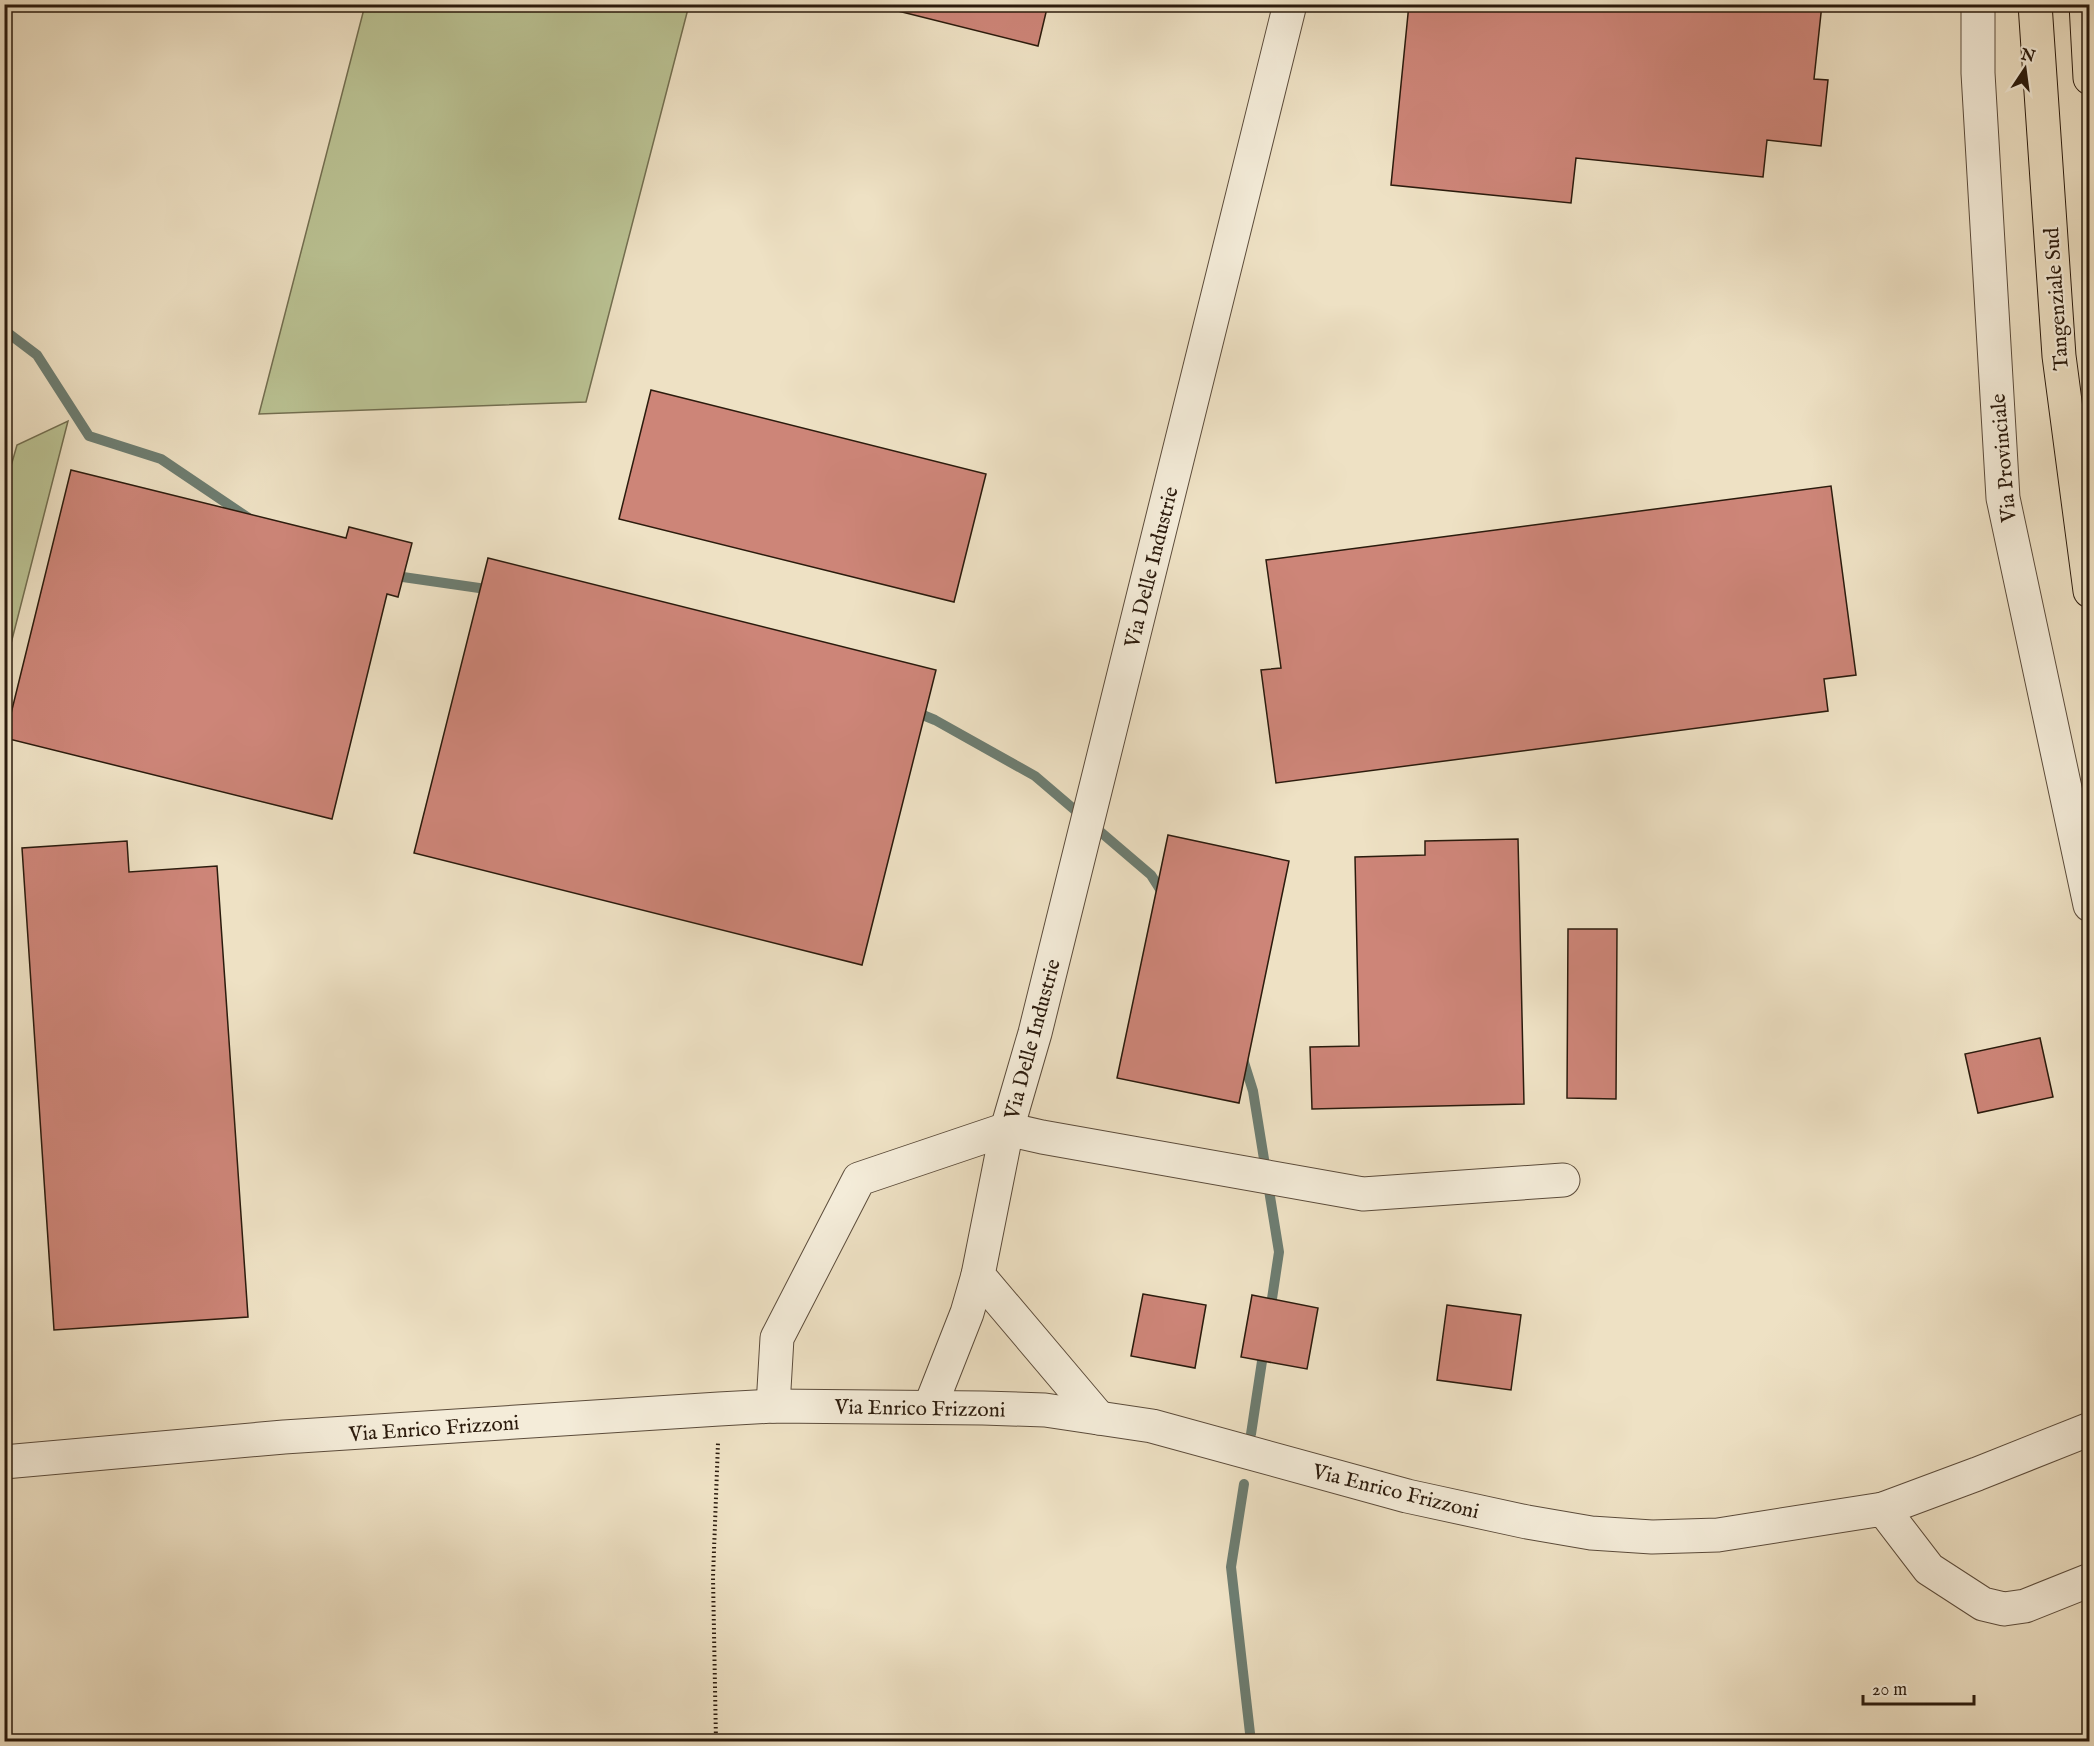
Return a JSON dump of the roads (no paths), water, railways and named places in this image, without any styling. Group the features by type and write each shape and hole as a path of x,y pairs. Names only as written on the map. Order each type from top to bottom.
{"highway":[{"name":"Tangenziale Sud","path":"2035,4 2059,356 2090,591"},
{"path":"2086,4 2090,78"}],"street":[{"name":"Via Delle Industrie","path":"930,1407 967,1313 978,1275 1006,1129 1035,1033 1290,4"},
{"name":"Via Provinciale","path":"1978,4 1978,73 2003,498 2090,905"},
{"path":"772,1406 777,1338 859,1179 1006,1129 1363,1194 1563,1180"},
{"path":"978,1275 1099,1418"},
{"name":"Via Enrico Frizzoni","path":"4,1462 284,1437 772,1406 1046,1410 1152,1426 1407,1496 1527,1522 1591,1533 1652,1537 1718,1534 1883,1509 2090,1429"},
{"path":"1883,1509 1929,1569 1983,1604 2004,1610 2025,1606 2090,1580"}],"waterway":[{"path":"4,330 37,355 89,436 161,459 250,519"},
{"path":"389,575 493,590"},
{"path":"913,711 935,720 1035,776 1151,875 1165,897"},
{"path":"1242,1056 1253,1091 1279,1252 1270,1312"},
{"path":"1251,1434 1264,1348"},
{"path":"1244,1484 1231,1567 1251,1742"}]}
